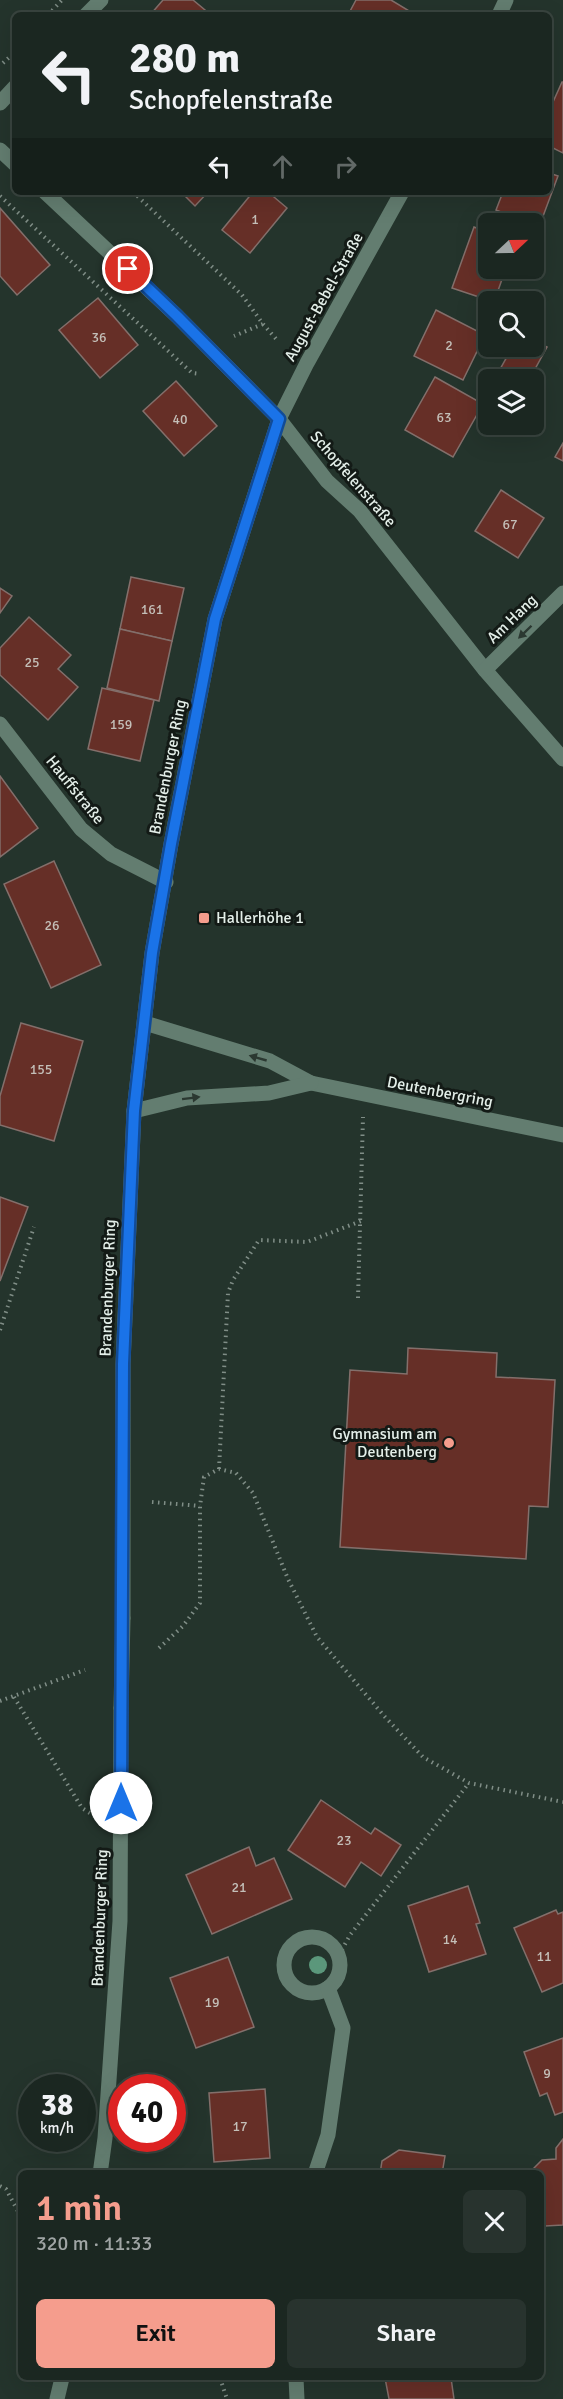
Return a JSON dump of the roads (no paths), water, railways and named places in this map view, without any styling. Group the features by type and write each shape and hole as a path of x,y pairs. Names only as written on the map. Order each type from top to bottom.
{"street":[{"path":"89,12 101,0"},
{"path":"0,103 12,90"},
{"path":"0,150 12,161"},
{"name":"Schopfelenstraße","path":"48,195 177,316 279,419 327,481 360,511 486,670 563,759"},
{"name":"August-Bebel-Straße","path":"279,419 307,363 400,195"},
{"name":"Brandenburger Ring","path":"101,2170 105,2138 120,1921 123,1364 134,1111 152,953 215,619 279,419"},
{"name":"Am Hang","path":"486,670 563,593"},
{"name":"Hauffstraße","path":"0,724 81,829 111,855 166,882"},
{"name":"Deutenbergring","path":"145,1023 270,1061 311,1083 563,1135"},
{"name":"Deutenbergring","path":"134,1111 187,1098 269,1093 311,1083"},
{"path":"309,1937 327,1941 339,1955 338,1974 328,1988 310,1993 294,1986 284,1970 287,1952 300,1940 309,1937"},
{"path":"316,2170 328,2135 343,2028 328,1988"},
{"path":"57,2399 62,2380"},
{"path":"296,2380 297,2399"}],"place":[{"name":"Hallerhöhe 1","path":"204,918"},
{"name":"Gymnasium am Deutenberg","path":"449,1443"}]}
